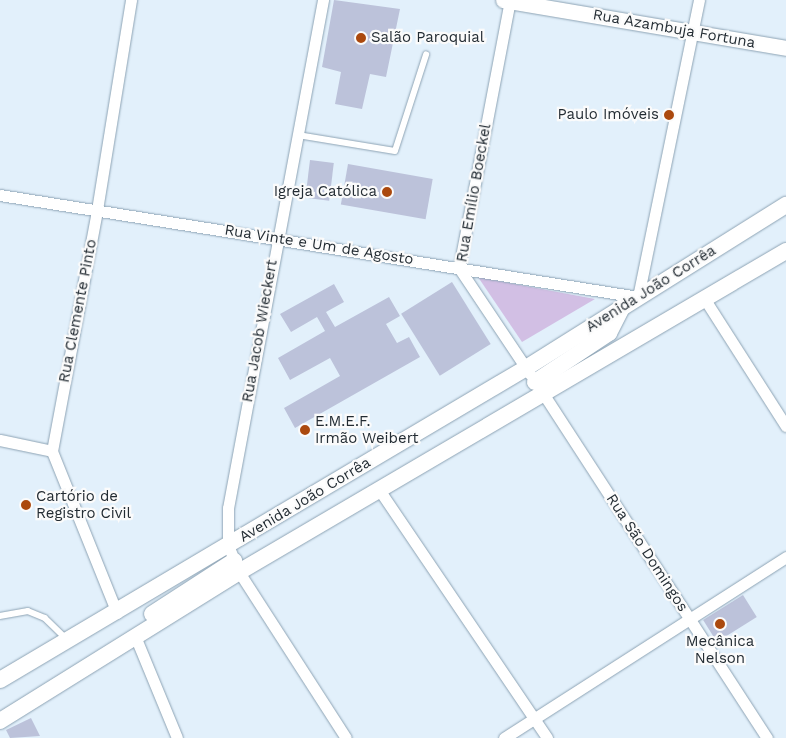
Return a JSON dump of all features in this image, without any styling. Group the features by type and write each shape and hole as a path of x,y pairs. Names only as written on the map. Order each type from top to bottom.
{"main road":[{"name":"Avenida João Corrêa","path":"0,722 135,636 237,566 380,491 535,381 623,306 786,205"},
{"name":"Avenida João Corrêa","path":"0,680 117,613 228,545 535,381 704,298 786,251"}],"street":[{"name":"Rua Clemente Pinto","path":"52,451 97,210 132,0"},
{"name":"Rua Jacob Wieckert","path":"228,545 228,508 323,0"},
{"name":"Rua Azambuja Fortuna","path":"508,0 786,48"},
{"name":"Rua Emílio Boeckel","path":"508,0 459,268 535,381"},
{"path":"638,297 699,0"},
{"name":"Rua Vinte e Um de Agosto","path":"0,195 638,297"},
{"path":"704,298 786,426"},
{"name":"Rua São Domingos","path":"535,381 767,738"},
{"path":"0,440 52,451 117,613"},
{"path":"380,491 547,738"},
{"path":"228,545 237,566 346,738"},
{"path":"504,738 690,621 786,557"},
{"path":"135,636 177,738"}],"lane":[{"path":"297,134 395,151 426,55"},
{"path":"0,616 28,611 45,618 69,640"}],"shaded area":[{"path":"478,277 595,299 522,342"}],"building":[{"name":"Salão Paroquial","path":"334,0 400,9 386,77 370,74 362,109 335,104 341,72 322,67"},
{"path":"310,160 334,163 329,201 305,198"},
{"name":"Igreja Católica","path":"348,164 433,179 426,219 341,204"},
{"path":"452,282 491,344 440,376 401,314"},
{"path":"334,284 344,302 326,312 335,327 389,297 400,316 386,324 397,343 409,337 420,357 295,428 284,408 340,376 330,358 290,380 278,358 325,331 317,317 291,332 280,314"},
{"path":"743,595 757,617 717,642 703,620"},
{"path":"31,718 40,736 10,738 6,730"}],"place":[{"name":"Salão Paroquial","path":"361,38"},
{"name":"Paulo Imóveis","path":"669,115"},
{"name":"Igreja Católica","path":"387,192"},
{"name":"E.M.E.F. Irmão Weibert","path":"305,430"},
{"name":"Cartório de Registro Civil","path":"26,505"},
{"name":"Mecânica Nelson","path":"720,624"}]}
